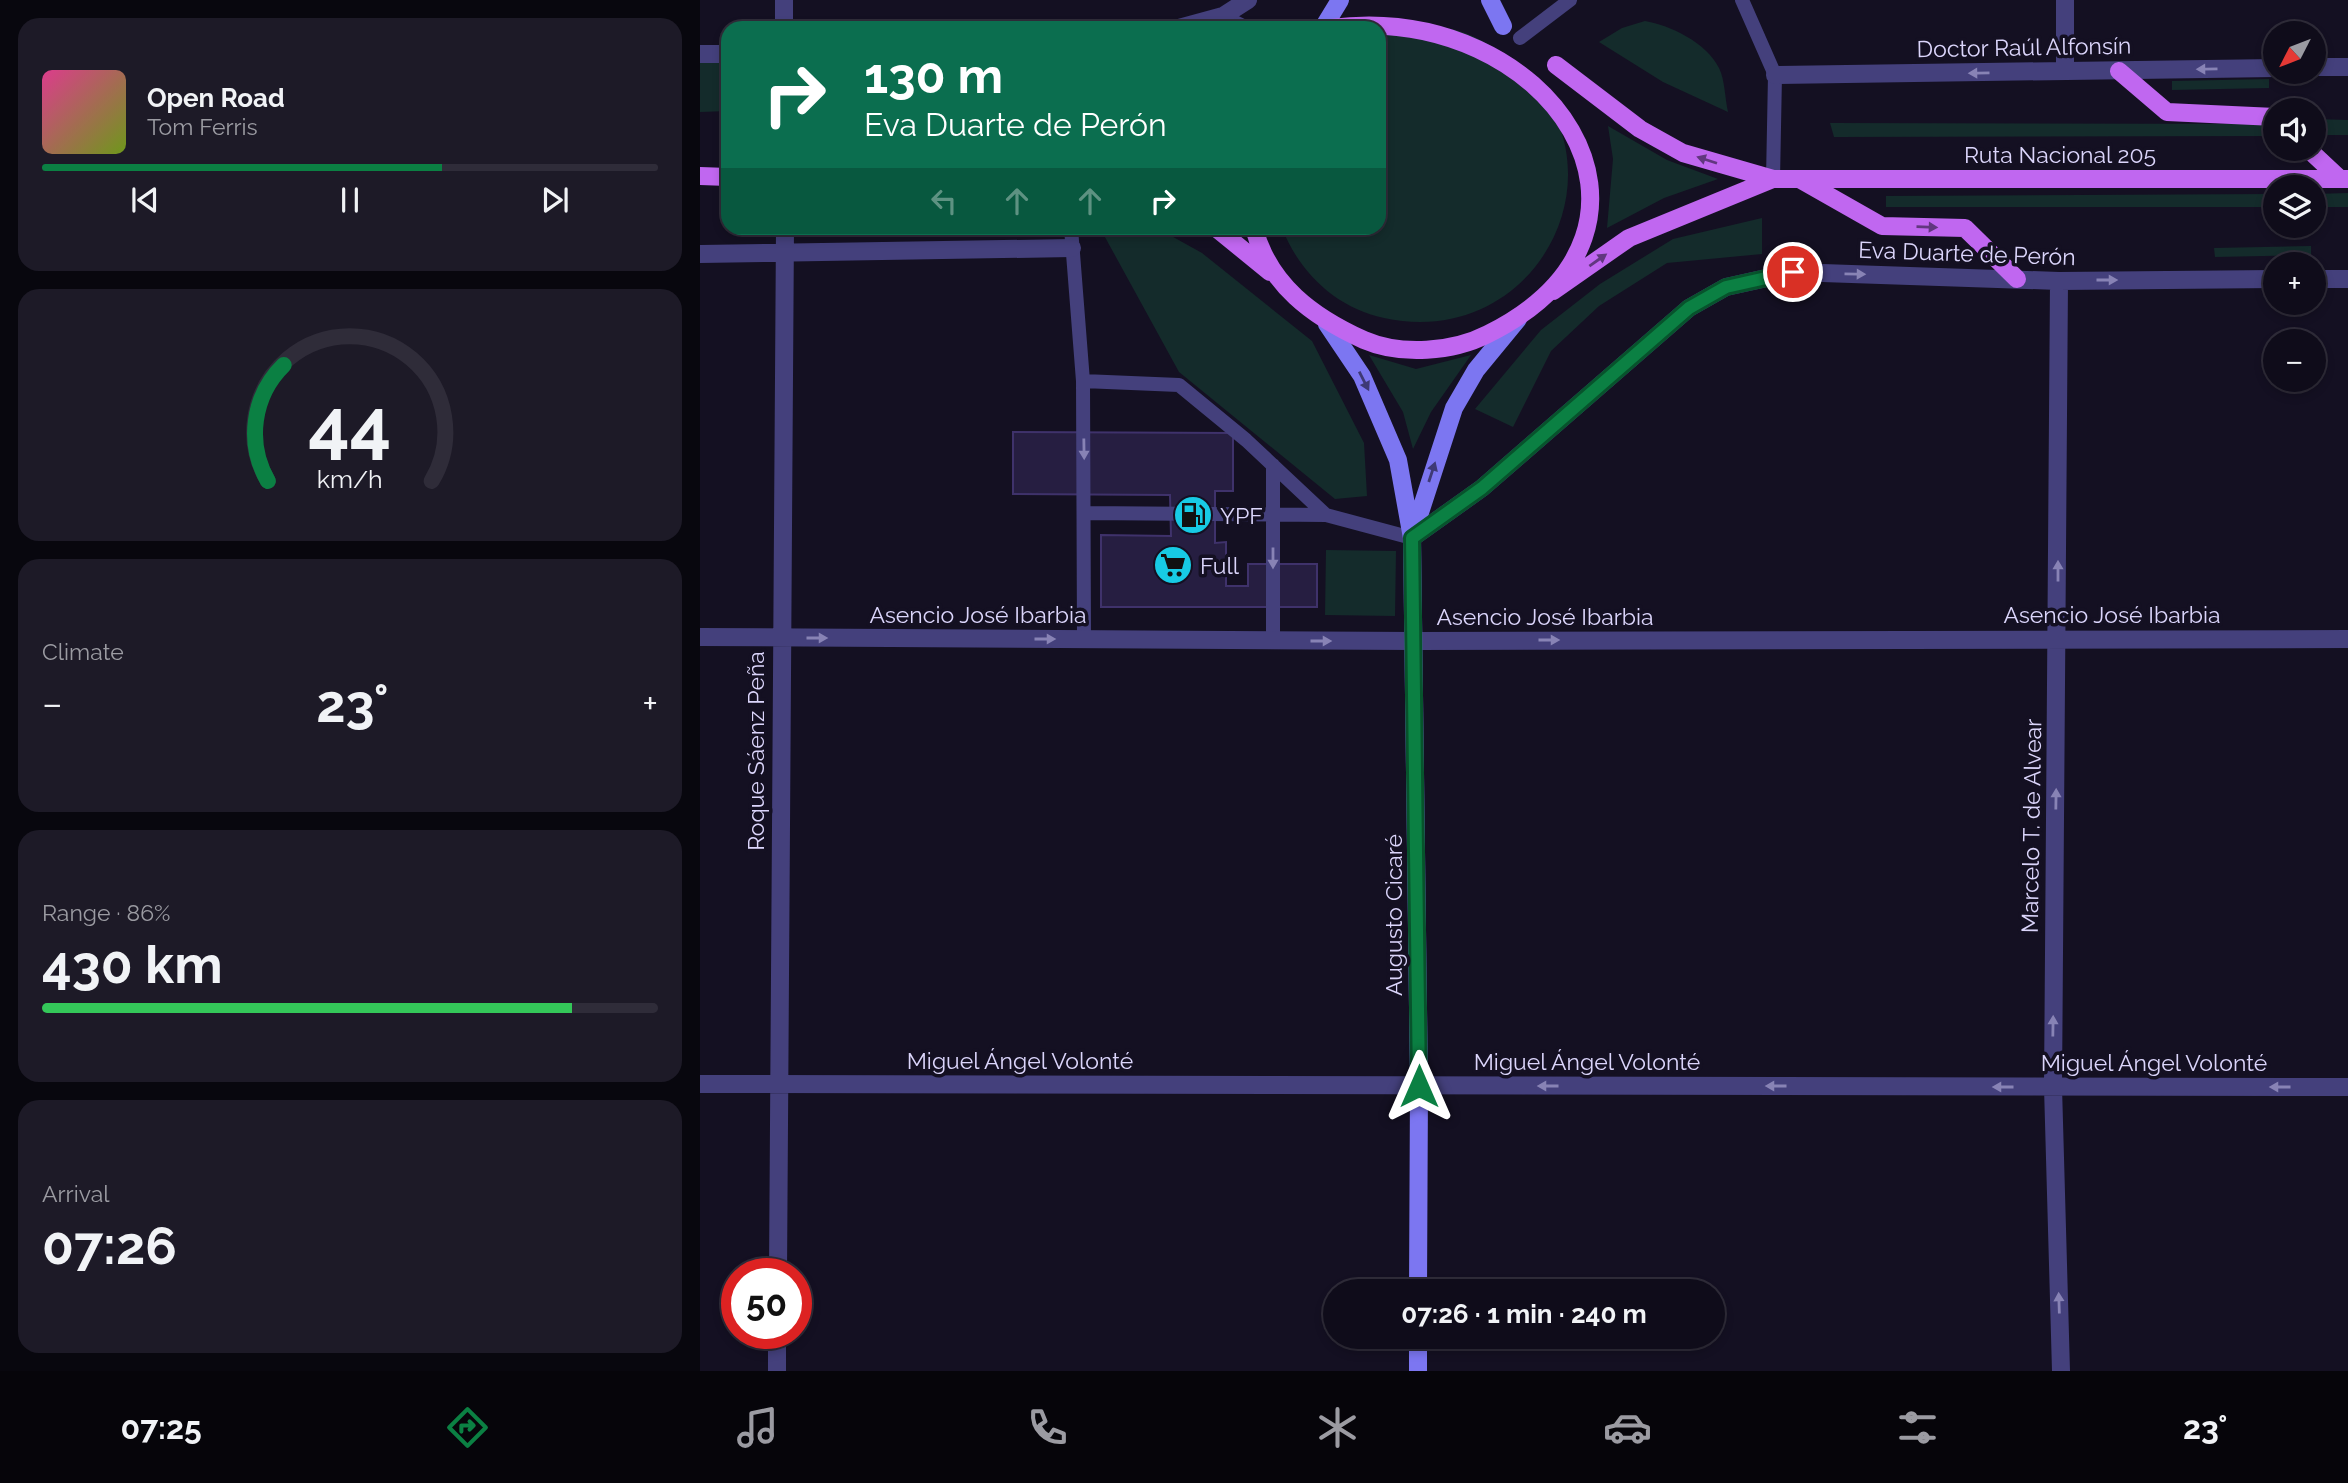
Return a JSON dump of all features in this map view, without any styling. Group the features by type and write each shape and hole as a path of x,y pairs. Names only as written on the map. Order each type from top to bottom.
{"main road":[{"path":"1327,21 1340,0"},
{"path":"1490,0 1503,26"},
{"path":"1346,21 1375,10"},
{"name":"Ruta Nacional 205","path":"1481,17 1503,26 1640,129 1683,153 1773,179 2343,178"},
{"name":"Ruta Nacional 205","path":"1535,51 1569,92 1589,145 1590,201 1574,254 1542,299"},
{"path":"2119,71 2167,112 2263,116"},
{"path":"2322,161 2343,178"},
{"path":"700,176 721,177"},
{"path":"1798,178 1882,226 1965,228 2017,279"},
{"name":"Ruta Nacional 205","path":"1226,235 1279,280 1301,304 1327,324 1374,344 1424,350 1473,341 1518,319 1629,238 1773,179"},
{"name":"Ruta Nacional 205","path":"1257,235 1279,280"},
{"path":"1412,538 1454,408 1476,370 1518,319"},
{"path":"1327,324 1362,376 1398,460 1412,538"},
{"name":"Augusto Cicaré","path":"1412,538 1419,1086 1418,1279"},
{"path":"1418,1349 1418,1371"}],"street":[{"path":"784,0 784,21"},
{"path":"1205,21 1223,16 1248,0"},
{"path":"2065,0 2065,71"},
{"path":"700,54 721,54"},
{"path":"2326,68 2348,67"},
{"name":"Doctor Raúl Alfonsín","path":"1774,75 2263,68"},
{"name":"Roque Sáenz Peña","path":"778,1258 785,235"},
{"path":"700,254 1072,248"},
{"name":"Eva Duarte de Perón","path":"1412,538 1492,480 1689,308 1726,287 1793,272 2059,281 2263,279"},
{"path":"2326,279 2348,279"},
{"name":"Marcelo T. de Alvear","path":"2059,281 2053,1087 2061,1371"},
{"name":"Asencio José Ibarbia","path":"700,637 1415,641 2057,637 2348,639"},
{"name":"Miguel Ángel Volonté","path":"700,1084 2348,1087"},
{"path":"777,1349 777,1371"}],"lane":[{"path":"1535,51 1570,0"},
{"path":"1742,0 1774,75 1773,179"},
{"path":"1223,16 1233,21"},
{"path":"1071,235 1083,381 1084,639"},
{"path":"1083,381 1179,385 1273,465 1326,515"},
{"path":"1273,465 1273,640"},
{"path":"1084,513 1326,515 1412,538"}],"green space":[{"path":"1645,21 1676,31 1706,51 1721,73 1728,112 1663,82 1599,42 1622,28"},
{"path":"1399,26 1456,30 1481,40 1505,55 1548,102 1566,149 1566,196 1552,240 1525,278 1487,306 1439,321 1384,318 1350,306 1321,286 1309,273 1285,235 1386,235 1386,30"},
{"path":"700,60 721,60 721,111 700,112"},
{"path":"2263,79 2263,84 2269,84 2269,88 2172,90 2172,81"},
{"path":"2326,119 2348,120 2348,135 2326,135"},
{"path":"1830,123 2263,124 2263,136 1834,137"},
{"path":"1608,126 1667,160 1718,179 1664,198 1607,228 1613,159"},
{"path":"2348,193 2348,207 2326,207 2326,194"},
{"path":"2263,194 2263,207 1886,207 1886,196"},
{"path":"1762,218 1762,254 1667,263 1599,306 1551,351 1513,427 1475,409 1541,330 1600,284 1673,239"},
{"path":"1104,235 1170,235 1202,253 1312,341 1364,443 1367,496 1335,499 1179,372"},
{"path":"2311,246 2311,252 2263,252 2263,256 2215,257 2214,248"},
{"path":"1369,355 1416,369 1471,355 1431,412 1413,449 1403,412"},
{"path":"1326,550 1396,551 1395,616 1325,615"}],"building":[{"name":"YPF","path":"1013,432 1233,433 1233,491 1215,491 1215,543 1226,542 1226,586 1248,586 1248,564 1317,564 1317,607 1101,607 1101,535 1171,536 1170,495 1013,494"}],"place":[{"name":"YPF","path":"1193,515"},
{"name":"Full","path":"1173,565"}],"route":[{"path":"1419,1086 1412,538 1482,488 1533,446 1629,358 1689,308 1726,287 1793,272"}]}
